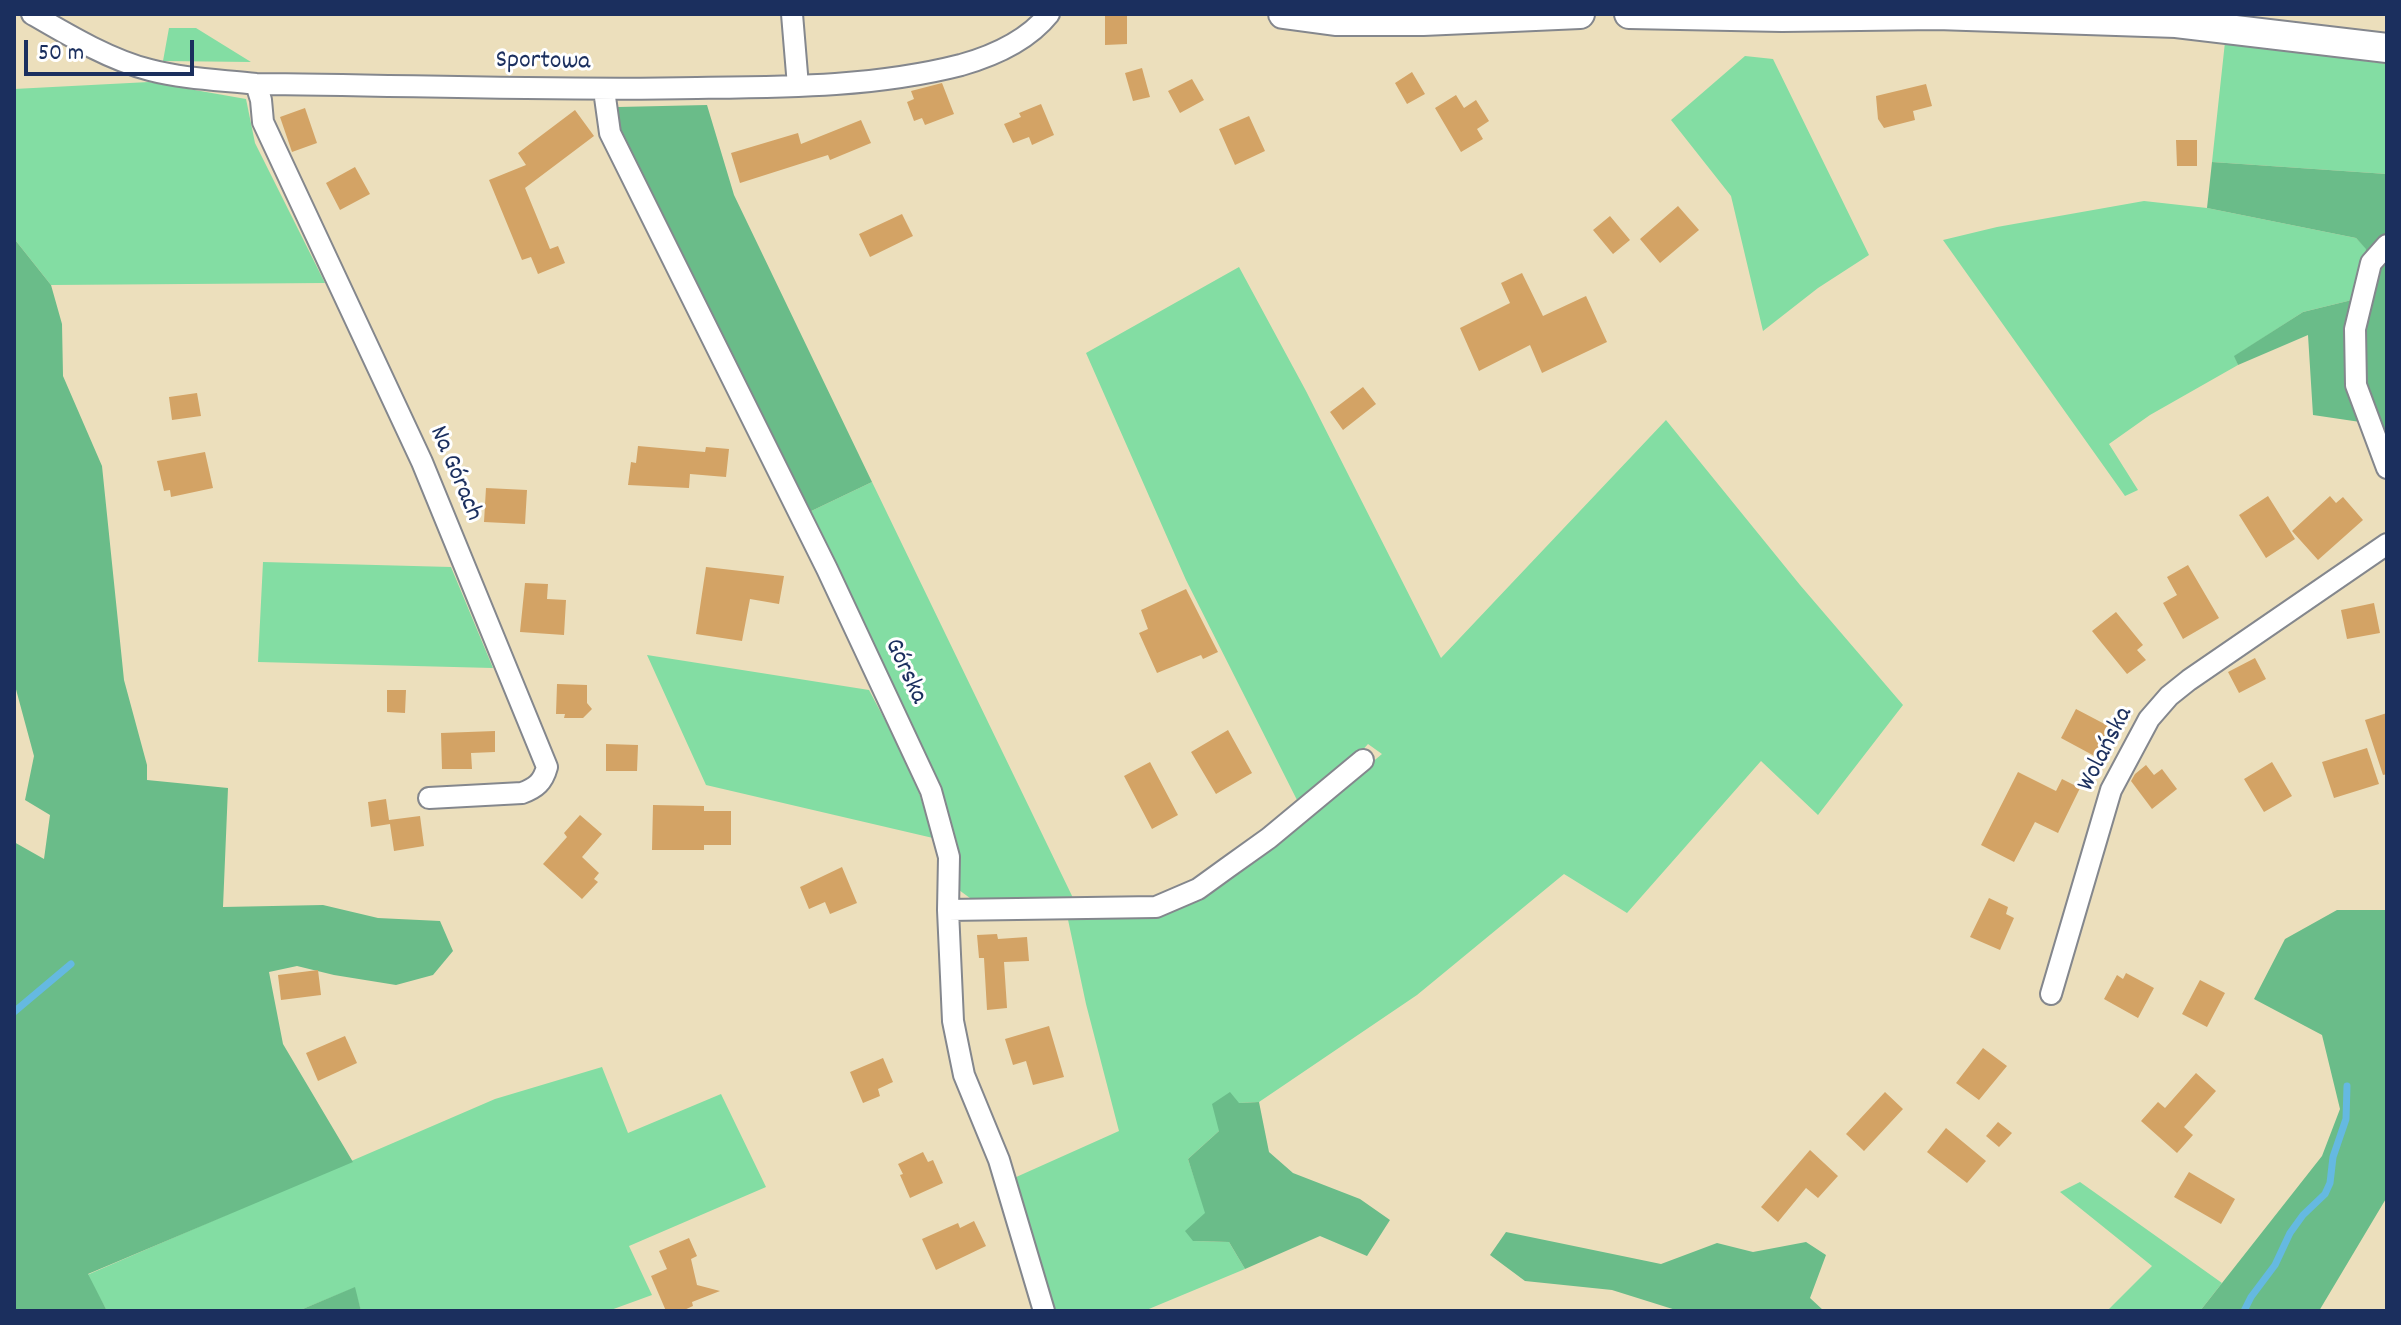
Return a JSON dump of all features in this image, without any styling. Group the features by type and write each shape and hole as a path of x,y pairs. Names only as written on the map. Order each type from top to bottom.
{"street":[{"name":"Sportowa","path":"32,14 79,41 149,70 256,84 604,90 857,83 962,64 1003,49 1040,25 1049,14"},
{"path":"792,14 798,86"},
{"path":"1283,14 1335,21 1423,21 1580,14"},
{"path":"1629,14 1937,15 2176,23 2387,48"},
{"name":"Na Górach","path":"256,84 263,122 422,462 547,767 544,779 534,789 522,793 429,798"},
{"name":"Górska","path":"604,90 610,133 827,569 931,791 949,857 953,1021 964,1075 999,1160 1044,1311"},
{"path":"2387,245 2371,263 2355,329 2356,385 2387,468"},
{"name":"Wolańska","path":"2051,994 2111,790 2149,719 2169,696 2189,680 2387,544"},
{"path":"948,910 1156,907 1198,889 1259,846 1363,760"}],"green space":[{"path":"169,28 196,28 251,62 163,61"},
{"path":"2225,42 2387,64 2387,174 2212,162"},
{"path":"1745,56 1773,59 1869,255 1818,288 1763,331 1731,196 1671,120"},
{"path":"149,82 246,99 255,143 325,283 51,285 16,241 14,89"},
{"path":"707,105 734,195 872,482 805,514 617,127 618,107"},
{"path":"2212,162 2387,174 2387,458 2367,423 2313,415 2308,335 2238,365 2234,356 2303,312 2360,298 2366,249 2356,238 2207,208"},
{"path":"2144,201 2207,208 2356,238 2367,249 2360,298 2303,312 2235,356 2238,365 2150,415 2109,444 2138,490 2125,496 1943,240 1997,227"},
{"path":"14,208 16,241 51,285 62,324 63,376 102,466 124,680 147,765 147,780 228,788 223,907 323,905 378,918 440,921 453,951 433,975 396,985 297,966 269,972 283,1044 353,1162 88,1274 107,1311 14,1311 14,842 44,859 50,815 25,800 34,756 14,682"},
{"path":"1239,267 1306,391 1441,658 1666,420 1800,585 1903,705 1818,815 1761,761 1627,913 1564,874 1417,995 1259,1102 1239,1103 1219,1131 1188,1159 1206,1213 1193,1241 1229,1242 1245,1269 1144,1311 1055,1311 1014,1178 1119,1131 1067,915 1171,910 1291,830 1382,754 1368,744 1297,800 1186,580 1086,353"},
{"path":"872,482 1074,900 974,901 959,890 957,842 939,785 805,514"},
{"path":"263,562 451,567 493,668 258,662"},
{"path":"647,655 869,690 913,773 933,838 706,785"},
{"path":"2337,910 2387,910 2387,1197 2319,1311 2200,1311 2322,1156 2340,1109 2322,1035 2254,999 2285,939"},
{"path":"602,1067 628,1133 721,1094 766,1187 629,1246 652,1295 608,1311 361,1311 354,1288 298,1311 107,1311 87,1275 495,1099"},
{"path":"1230,1092 1239,1103 1259,1102 1269,1152 1293,1173 1360,1199 1390,1220 1367,1256 1320,1236 1245,1269 1229,1242 1193,1241 1185,1231 1205,1213 1188,1159 1219,1131 1212,1104"},
{"path":"2080,1182 2222,1283 2200,1311 2107,1311 2152,1266 2060,1192"},
{"path":"1506,1232 1661,1264 1717,1243 1753,1252 1806,1242 1826,1255 1810,1298 1824,1311 1679,1311 1612,1290 1525,1281 1490,1255"},
{"path":"355,1287 361,1311 298,1311"}],"building":[{"path":"1105,14 1127,14 1127,44 1105,45"},
{"path":"1142,68 1150,97 1133,101 1125,73"},
{"path":"1412,72 1425,94 1407,104 1395,83"},
{"path":"1192,79 1204,100 1180,113 1168,91"},
{"path":"942,83 954,114 925,125 922,118 914,121 907,102 914,99 911,91"},
{"path":"1926,84 1932,106 1913,111 1915,120 1884,128 1878,119 1876,96"},
{"path":"1456,95 1464,108 1476,100 1489,121 1477,129 1483,139 1461,152 1435,108"},
{"path":"1041,104 1054,135 1032,145 1029,137 1013,143 1004,124 1021,117 1019,113"},
{"path":"305,108 317,143 292,152 280,117"},
{"path":"575,110 594,136 525,188 550,249 558,246 565,263 538,274 531,257 522,260 489,180 526,165 518,153"},
{"path":"1249,116 1265,151 1235,165 1219,129"},
{"path":"861,120 871,143 830,160 828,155 740,183 731,153 798,133 801,144"},
{"path":"2176,140 2197,140 2197,166 2177,166"},
{"path":"355,167 370,194 340,210 326,183"},
{"path":"1678,206 1699,230 1660,263 1640,239"},
{"path":"902,214 913,236 870,257 859,234"},
{"path":"1610,216 1630,240 1613,254 1593,230"},
{"path":"1522,273 1543,316 1586,296 1607,342 1542,373 1530,345 1479,371 1460,328 1510,303 1501,283"},
{"path":"1363,387 1376,404 1343,430 1330,412"},
{"path":"197,393 201,416 172,420 169,397"},
{"path":"638,446 705,452 706,447 729,449 726,477 690,474 689,488 628,485 631,462 636,463"},
{"path":"205,452 213,488 171,497 170,490 164,491 157,461"},
{"path":"486,488 527,490 525,524 484,522"},
{"path":"2268,496 2295,539 2266,558 2239,515"},
{"path":"2330,496 2336,503 2343,497 2363,520 2318,560 2292,531"},
{"path":"2188,565 2219,618 2183,639 2163,603 2177,595 2167,577"},
{"path":"706,567 784,576 779,604 750,599 742,641 696,634"},
{"path":"525,583 548,584 547,599 566,600 564,635 520,632"},
{"path":"1186,589 1218,652 1203,659 1201,655 1157,673 1139,633 1148,629 1141,610"},
{"path":"2374,603 2380,633 2347,639 2341,610"},
{"path":"2116,612 2143,645 2137,650 2146,660 2127,674 2092,631"},
{"path":"2255,658 2266,679 2239,693 2228,672"},
{"path":"557,684 587,685 587,703 592,709 583,718 564,718 565,714 556,714"},
{"path":"387,690 406,690 405,713 387,712"},
{"path":"2076,709 2116,730 2100,759 2061,738"},
{"path":"2387,713 2387,774 2383,775 2365,720"},
{"path":"1228,730 1252,773 1216,794 1191,752"},
{"path":"495,731 495,752 471,753 472,769 442,769 441,733"},
{"path":"606,744 638,745 637,771 606,771"},
{"path":"2367,748 2379,784 2334,798 2322,762"},
{"path":"1150,762 1178,815 1152,829 1124,776"},
{"path":"2272,762 2292,796 2264,812 2244,779"},
{"path":"2146,765 2154,775 2162,769 2177,789 2152,809 2131,781"},
{"path":"2018,772 2056,791 2062,779 2080,788 2058,833 2035,822 2014,862 1981,845"},
{"path":"386,799 389,820 420,816 424,846 394,851 390,824 371,827 368,802"},
{"path":"653,805 704,806 704,811 731,811 731,845 704,845 704,850 652,850"},
{"path":"580,815 602,834 582,857 599,873 594,879 598,882 582,899 543,864 567,837 564,833"},
{"path":"842,867 857,903 830,914 825,902 809,909 800,887"},
{"path":"1989,898 2008,907 2006,914 2014,918 2000,950 1970,937"},
{"path":"997,934 998,939 1027,937 1029,961 1004,962 1007,1008 987,1010 984,958 979,958 977,935"},
{"path":"318,970 321,995 281,1000 278,975"},
{"path":"2126,973 2154,988 2138,1018 2104,999 2117,975 2123,979"},
{"path":"2200,980 2225,993 2207,1027 2182,1014"},
{"path":"1049,1026 1064,1077 1033,1085 1026,1061 1013,1065 1005,1039"},
{"path":"345,1036 357,1063 318,1081 306,1053"},
{"path":"1983,1048 2007,1066 1979,1100 1956,1083"},
{"path":"883,1058 893,1082 878,1089 880,1096 863,1103 850,1072"},
{"path":"2196,1073 2216,1091 2184,1127 2193,1135 2177,1153 2141,1121 2158,1102 2165,1108"},
{"path":"1885,1092 1903,1109 1864,1151 1846,1134"},
{"path":"1998,1122 2012,1133 1999,1147 1986,1136"},
{"path":"1946,1128 1986,1161 1967,1183 1927,1152"},
{"path":"1810,1150 1838,1176 1818,1198 1806,1188 1778,1222 1761,1207"},
{"path":"923,1152 928,1162 933,1160 943,1183 910,1198 898,1164"},
{"path":"2189,1172 2235,1199 2221,1224 2174,1197"},
{"path":"974,1221 986,1246 936,1270 922,1239 958,1223 960,1228"},
{"path":"689,1238 697,1256 691,1259 697,1285 720,1291 692,1302 693,1306 682,1311 666,1311 651,1276 667,1269 659,1251"}],"waterway":[{"path":"14,1012 71,964"},
{"path":"2244,1311 2275,1265 2290,1233 2325,1194 2346,1119 2347,1086"}]}
